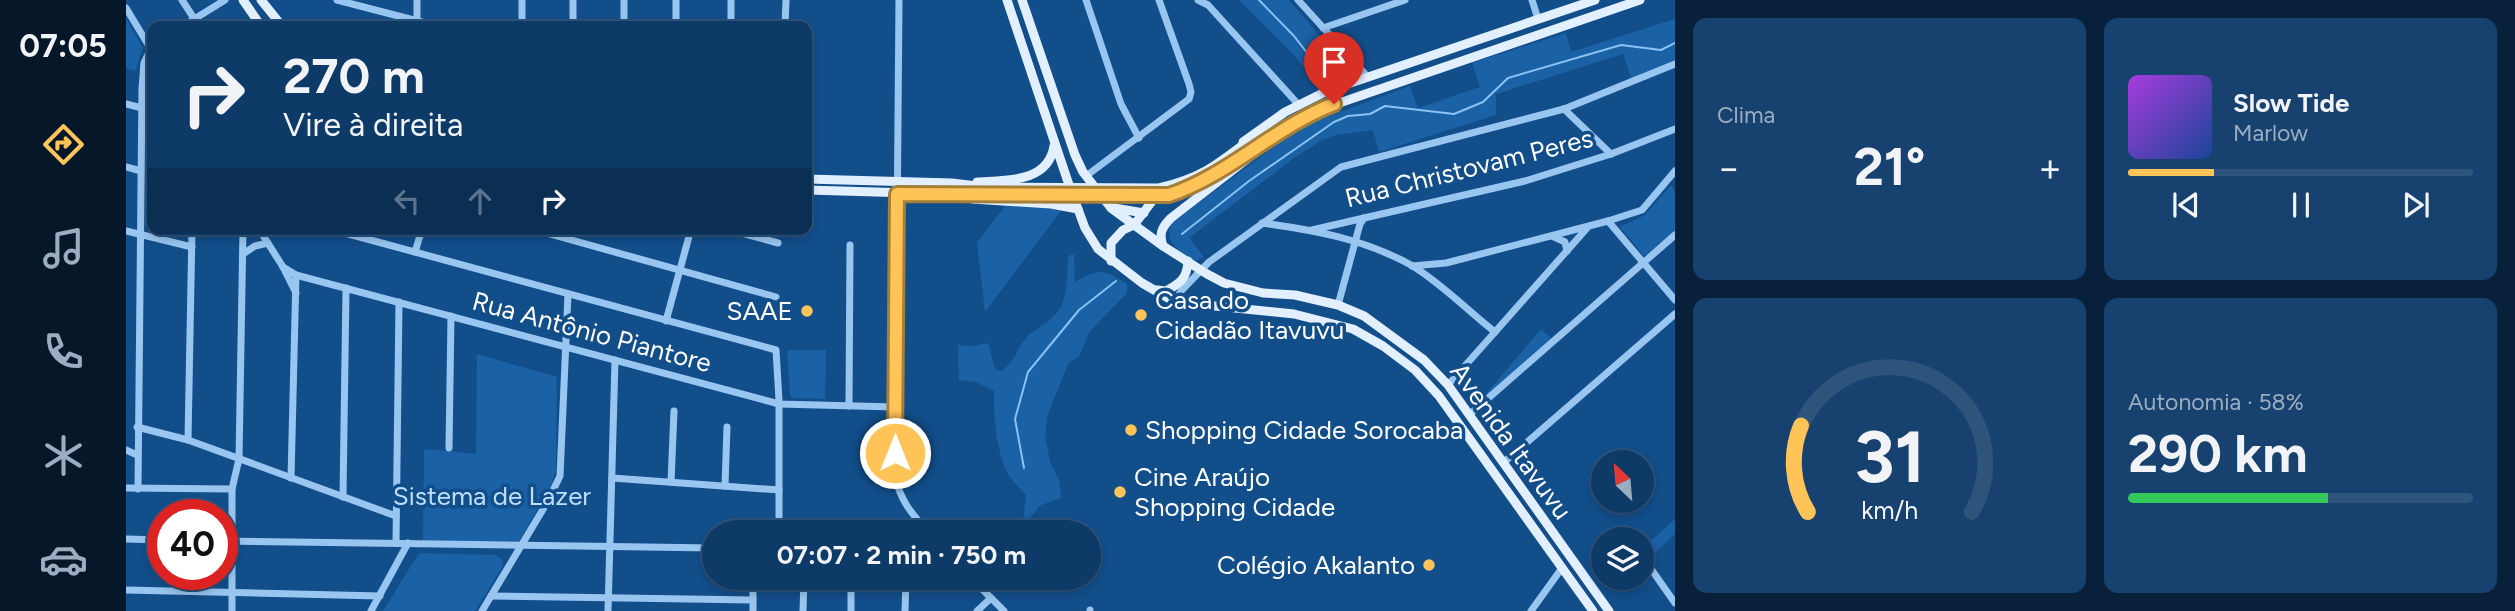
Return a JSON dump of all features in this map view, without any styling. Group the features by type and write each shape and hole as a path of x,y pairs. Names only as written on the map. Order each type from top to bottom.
{"main road":[{"path":"243,0 258,21"},
{"path":"261,0 278,21"},
{"name":"Avenida Itavuvu","path":"1007,0 1078,209 1091,239 1111,261 1175,302 1294,314 1353,329 1383,346 1415,370 1442,400 1593,611"},
{"name":"Avenida Itavuvu","path":"1022,0 1075,155 1086,176 1111,208 1163,246 1224,283 1263,293 1295,295 1338,305 1364,316 1424,360 1448,385 1609,611"},
{"path":"952,183 978,191 1169,195 1211,177 1298,104 1367,76 1595,0"},
{"path":"1111,261 1111,243 1123,230 1134,225 1161,190 1193,176 1310,113 1640,0"},
{"path":"1163,246 1160,235 1171,218 1291,123"},
{"path":"812,179 952,183 1014,180 1030,176 1048,163 1054,144"},
{"path":"812,190 960,195 978,191 1069,185"},
{"name":"Avenida Itavuvu","path":"1069,185 1081,187 1103,199"},
{"path":"960,195 1078,209"},
{"path":"1111,208 1144,213"},
{"path":"1123,230 1147,235"},
{"path":"1152,289 1166,291 1174,287 1187,274 1188,261"},
{"path":"1442,400 1448,385"},
{"path":"1485,460 1495,466 1503,463"}],"street":[{"path":"182,0 195,21"},
{"path":"199,21 225,0"},
{"path":"337,0 363,3 417,21 417,0"},
{"path":"522,0 522,21"},
{"path":"573,0 573,21"},
{"path":"624,0 624,21"},
{"path":"676,0 676,21"},
{"path":"731,0 731,21"},
{"path":"785,21 786,0"},
{"path":"899,0 895,477 898,492 917,520"},
{"path":"1086,0 1121,104 1139,138"},
{"path":"1198,0 1209,5 1298,104"},
{"path":"1298,0 1367,76"},
{"path":"1323,28 1405,0"},
{"path":"1532,0 1538,19"},
{"path":"1086,176 1189,99 1191,92 1161,3"},
{"path":"126,8 147,42"},
{"path":"138,489 142,88 147,57"},
{"path":"1175,302 1181,291 1201,270 1324,177 1348,164 1564,109 1675,64"},
{"path":"142,88 147,84"},
{"path":"126,104 142,108"},
{"path":"1564,109 1611,154"},
{"name":"Rua Christovam Peres","path":"1312,230 1525,181 1611,154 1675,129"},
{"path":"126,167 141,171"},
{"path":"1412,266 1446,263 1642,210 1675,171"},
{"path":"1282,208 1280,216 1287,226"},
{"path":"1338,305 1360,224 1364,218"},
{"path":"1608,221 1675,300"},
{"path":"1262,223 1312,230 1357,241 1412,266 1495,332"},
{"path":"1448,385 1589,226"},
{"path":"126,231 192,247"},
{"path":"188,440 192,235"},
{"path":"232,499 239,459 244,235"},
{"name":"Rua Antônio Piantore","path":"264,235 296,293"},
{"path":"351,235 776,350 779,520"},
{"path":"415,253 420,235"},
{"path":"553,235 776,297"},
{"path":"667,321 689,235"},
{"path":"749,235 778,243"},
{"path":"1469,415 1675,235"},
{"path":"1552,236 1564,242 1567,251"},
{"path":"243,254 255,246 268,243"},
{"path":"849,406 850,245"},
{"path":"1444,290 1436,277 1439,268 1446,263"},
{"name":"Rua Antônio Piantore","path":"283,267 296,275 779,404 895,407"},
{"path":"291,478 296,275"},
{"path":"342,496 346,288"},
{"path":"482,611 548,501 560,476 568,294"},
{"path":"399,302 394,543 398,547 400,558"},
{"path":"1503,463 1675,314"},
{"path":"449,448 452,316"},
{"path":"608,611 615,360"},
{"path":"671,482 674,411"},
{"path":"137,427 188,440 396,516"},
{"path":"725,486 727,427"},
{"path":"126,450 138,455"},
{"path":"612,478 779,490"},
{"path":"126,488 232,489"},
{"path":"126,539 147,540"},
{"path":"238,541 702,548"},
{"path":"371,611 408,543"},
{"path":"502,545 508,554 508,566"},
{"path":"1531,611 1562,568"},
{"path":"1654,573 1675,603"},
{"path":"126,590 380,596"},
{"path":"753,590 753,611"},
{"path":"803,611 804,590"},
{"path":"851,590 851,611"},
{"path":"905,611 906,590"},
{"path":"983,590 1004,611"},
{"path":"232,592 232,611"},
{"path":"491,596 753,600"},
{"path":"977,611 991,598"}],"green space":[{"path":"1239,0 1289,0 1350,71 1351,77 1320,88 1295,56"},
{"path":"126,18 143,48 135,71 126,68"},
{"path":"1675,19 1675,60 1631,78 1623,54 1496,94 1496,115 1379,152 1373,130 1336,135 1322,140 1294,158 1189,238 1204,257 1196,261 1171,241 1172,223 1287,137 1316,121 1410,86 1418,108 1480,87 1472,63 1566,33 1571,52"},
{"path":"1671,185 1675,192 1675,231 1644,256 1620,227 1645,215"},
{"path":"1005,206 1044,207 1061,211 985,312 977,243"},
{"path":"1074,254 1075,282 1090,274 1107,273 1127,284 1127,293 1090,331 1079,357 1069,362 1048,414 1045,435 1050,461 1059,480 1061,498 1039,506 1029,520 1023,520 1026,495 1004,466 998,445 994,391 976,382 959,380 958,345 988,343 995,368 1001,371 1010,363 1028,336 1057,312 1066,290 1068,256"},
{"path":"1541,329 1552,339 1475,407"},
{"path":"787,350 826,350 825,399 792,398"},
{"name":"Sistema de Lazer","path":"477,354 557,377 556,469 551,486 519,541 423,541 424,449 476,454"},
{"path":"1675,519 1675,534 1654,554 1654,538"},
{"path":"419,553 495,555 501,558 503,566 475,611 383,611"}],"waterway":[{"path":"1259,0 1294,36 1328,80"},
{"path":"1182,234 1249,181 1334,122 1348,116 1370,114 1385,106 1454,114 1483,102 1508,78 1621,45 1661,50 1675,43"},
{"path":"1024,468 1015,419 1028,372 1079,310 1116,281"}],"place":[{"name":"SAAE","path":"807,311"},
{"name":"Casa do Cidadão Itavuvu","path":"1141,315"},
{"name":"Shopping Cidade Sorocaba","path":"1131,430"},
{"name":"Cine Araújo Shopping Cidade","path":"1120,492"},
{"name":"Colégio Akalanto","path":"1429,565"}],"route":[{"path":"895,453 897,194 1169,195 1211,177 1291,123 1334,104"}]}
